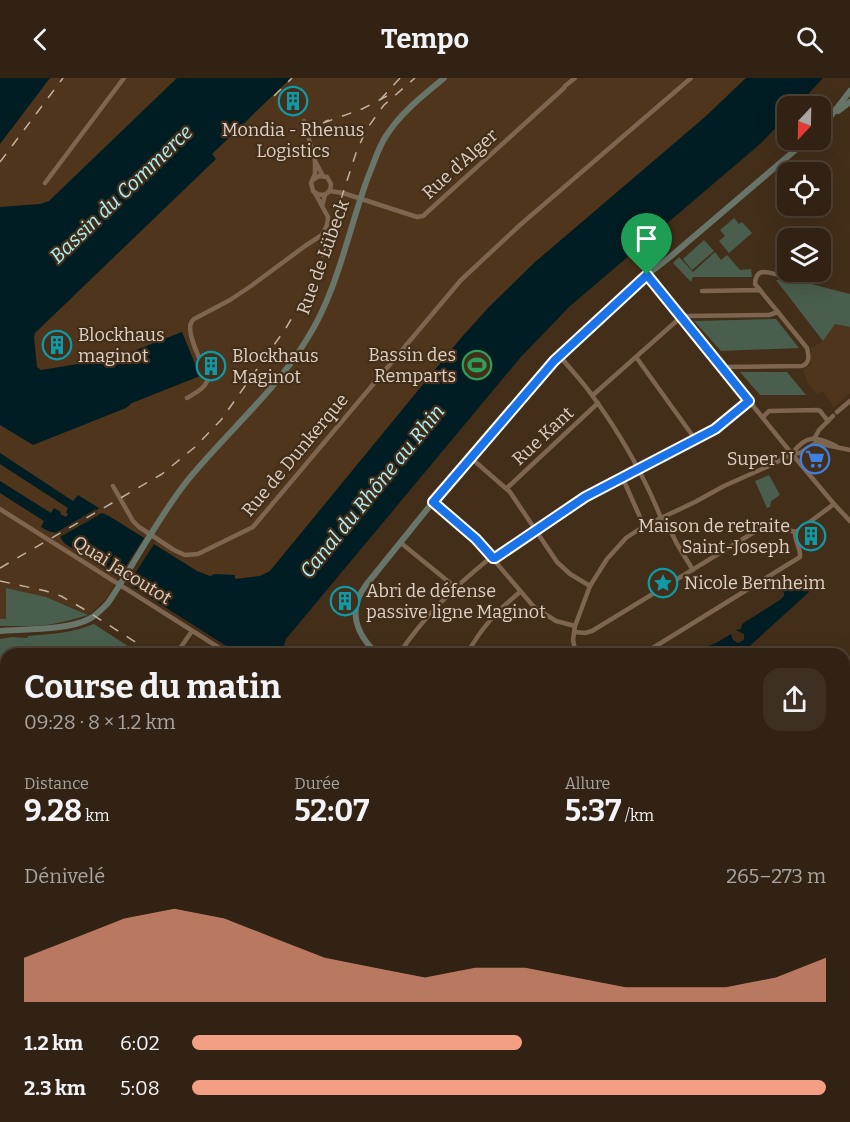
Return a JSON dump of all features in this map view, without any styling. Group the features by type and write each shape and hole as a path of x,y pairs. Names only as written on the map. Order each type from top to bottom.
{"main road":[{"name":"Rue de Lübeck","path":"1,632 72,625 88,620 108,603 186,483 284,373 309,337 333,285 360,198 382,143 391,128 413,104 444,78"},
{"path":"831,116 850,92"},
{"path":"831,116 850,102"},
{"path":"371,648 358,628 356,619 356,604 362,590 540,376 559,355 647,275 795,150"}],"street":[{"path":"45,183 124,78"},
{"name":"Rue d'Alger","path":"360,198 417,217 423,216 575,78"},
{"name":"Rue de Dunkerque","path":"113,486 135,524 184,555 198,554 253,527 461,280 520,225 691,78"},
{"path":"304,121 315,161 323,176 327,177 331,184 343,193"},
{"path":"187,399 208,382 192,337 191,322 230,300 322,236 328,217 311,187 315,174 315,161"},
{"path":"313,180 323,176"},
{"path":"322,206 331,184"},
{"path":"315,193 320,195 343,193 360,198"},
{"path":"722,367 802,366 808,361 807,348 755,285 755,279 759,273 766,271 777,274"},
{"path":"647,275 792,454 850,521"},
{"path":"702,291 760,290"},
{"path":"593,395 681,317 769,315 777,312"},
{"path":"559,355 593,395 618,432 693,570"},
{"path":"636,357 696,439"},
{"path":"403,648 426,617 455,587 489,559 536,531 585,497 715,429 749,401"},
{"name":"Rue Kant","path":"507,489 598,403"},
{"path":"810,446 819,430 848,403 850,410"},
{"path":"763,417 769,411 817,410 828,421"},
{"path":"792,454 797,447 814,438 840,448"},
{"path":"575,648 574,629 590,586 600,567 612,552 633,533 792,454 800,453 816,443 850,450"},
{"path":"471,458 507,489 557,562 570,574 590,586"},
{"path":"623,478 644,526"},
{"path":"433,502 476,539 534,606 556,621 585,633 592,631 766,525 799,530 834,504"},
{"name":"Quai Jacoutot","path":"0,509 219,648"},
{"path":"653,648 800,557 801,550 794,536 795,531"},
{"path":"401,543 455,587"},
{"path":"470,648 483,627 520,592"},
{"path":"180,648 192,631"}],"shaded area":[{"path":"0,78 746,78 705,117 534,263 489,307 270,571 260,576 235,579 235,575 210,576 197,571 118,578 106,599 88,615 62,603 6,588 6,619 0,619"},
{"path":"835,324 850,327 850,393 834,407 822,391 817,394 808,384 803,369 811,362 811,348 823,341"}],"green space":[{"path":"734,218 739,224 742,222 752,233 729,253 719,241 725,236 720,230"},
{"path":"704,240 714,251 692,270 683,259"},
{"path":"715,252 721,260 727,255 740,270 751,269 752,277 693,277 691,282 673,263 679,257 693,272"},
{"path":"778,282 804,282 850,294 850,327 835,324 823,341"},
{"path":"776,319 799,348 721,351 694,321"},
{"path":"740,372 787,372 806,395 760,395"},
{"path":"769,475 780,495 771,501 770,507 767,508 755,481"},
{"path":"6,588 46,597 88,615 41,626 0,626 0,619 6,619"},
{"path":"94,624 131,648 0,648 0,639 27,638"}],"water":[{"path":"0,78 50,78 0,144"},
{"name":"Bassin du Commerce","path":"177,78 291,78 212,154 216,159 35,333 34,337 37,367 41,370 109,359 182,332 200,376 33,445 0,425 0,207 40,204 49,201"},
{"name":"Bassin des Remparts","path":"746,78 823,78 806,96 777,96 777,126 760,144 569,307 520,358 286,639 283,648 230,648 64,543 60,537 62,535 41,527 44,521 0,493 0,481 51,513 54,508 66,517 68,514 66,512 68,508 0,464 0,453 73,501 78,495 99,508 94,512 97,515 102,513 109,516 197,571 210,576 235,575 235,579 260,576 270,571 461,338 534,263 705,117"},
{"path":"783,585 791,591 802,587 809,592 748,648 703,648 731,634 733,640 738,643 744,640 744,634 736,630 741,629 742,624 784,596 779,587"}],"pier":[{"path":"96,509 99,515 60,537 57,532"},
{"path":"146,535 156,541 127,586 117,580"}],"railway":[{"path":"0,162 63,78"},
{"path":"274,96 292,78"},
{"path":"380,100 400,78"},
{"path":"0,568 162,474 195,447 221,420 286,328 308,290 323,255 356,153 366,130 384,105 415,78"},
{"path":"323,123 362,109 387,96"},
{"path":"306,129 329,120"},
{"path":"0,581 61,596 145,648"}],"place":[{"name":"Mondia - Rhenus Logistics","path":"293,101"},
{"name":"Blockhaus maginot","path":"57,345"},
{"name":"Bassin des Remparts","path":"477,365"},
{"name":"Blockhaus Maginot","path":"211,366"},
{"name":"Super U","path":"815,459"},
{"name":"Maison de retraite Saint-Joseph","path":"811,536"},
{"name":"Nicole Bernheim","path":"663,583"},
{"name":"Abri de défense passive ligne Maginot","path":"345,601"}],"route":[{"path":"647,275 749,401 715,429 585,497 493,558 476,539 433,502 554,361 647,275"}],"water label":[{"name":"Canal du Rhône au Rhin","path":"372,491"}]}
